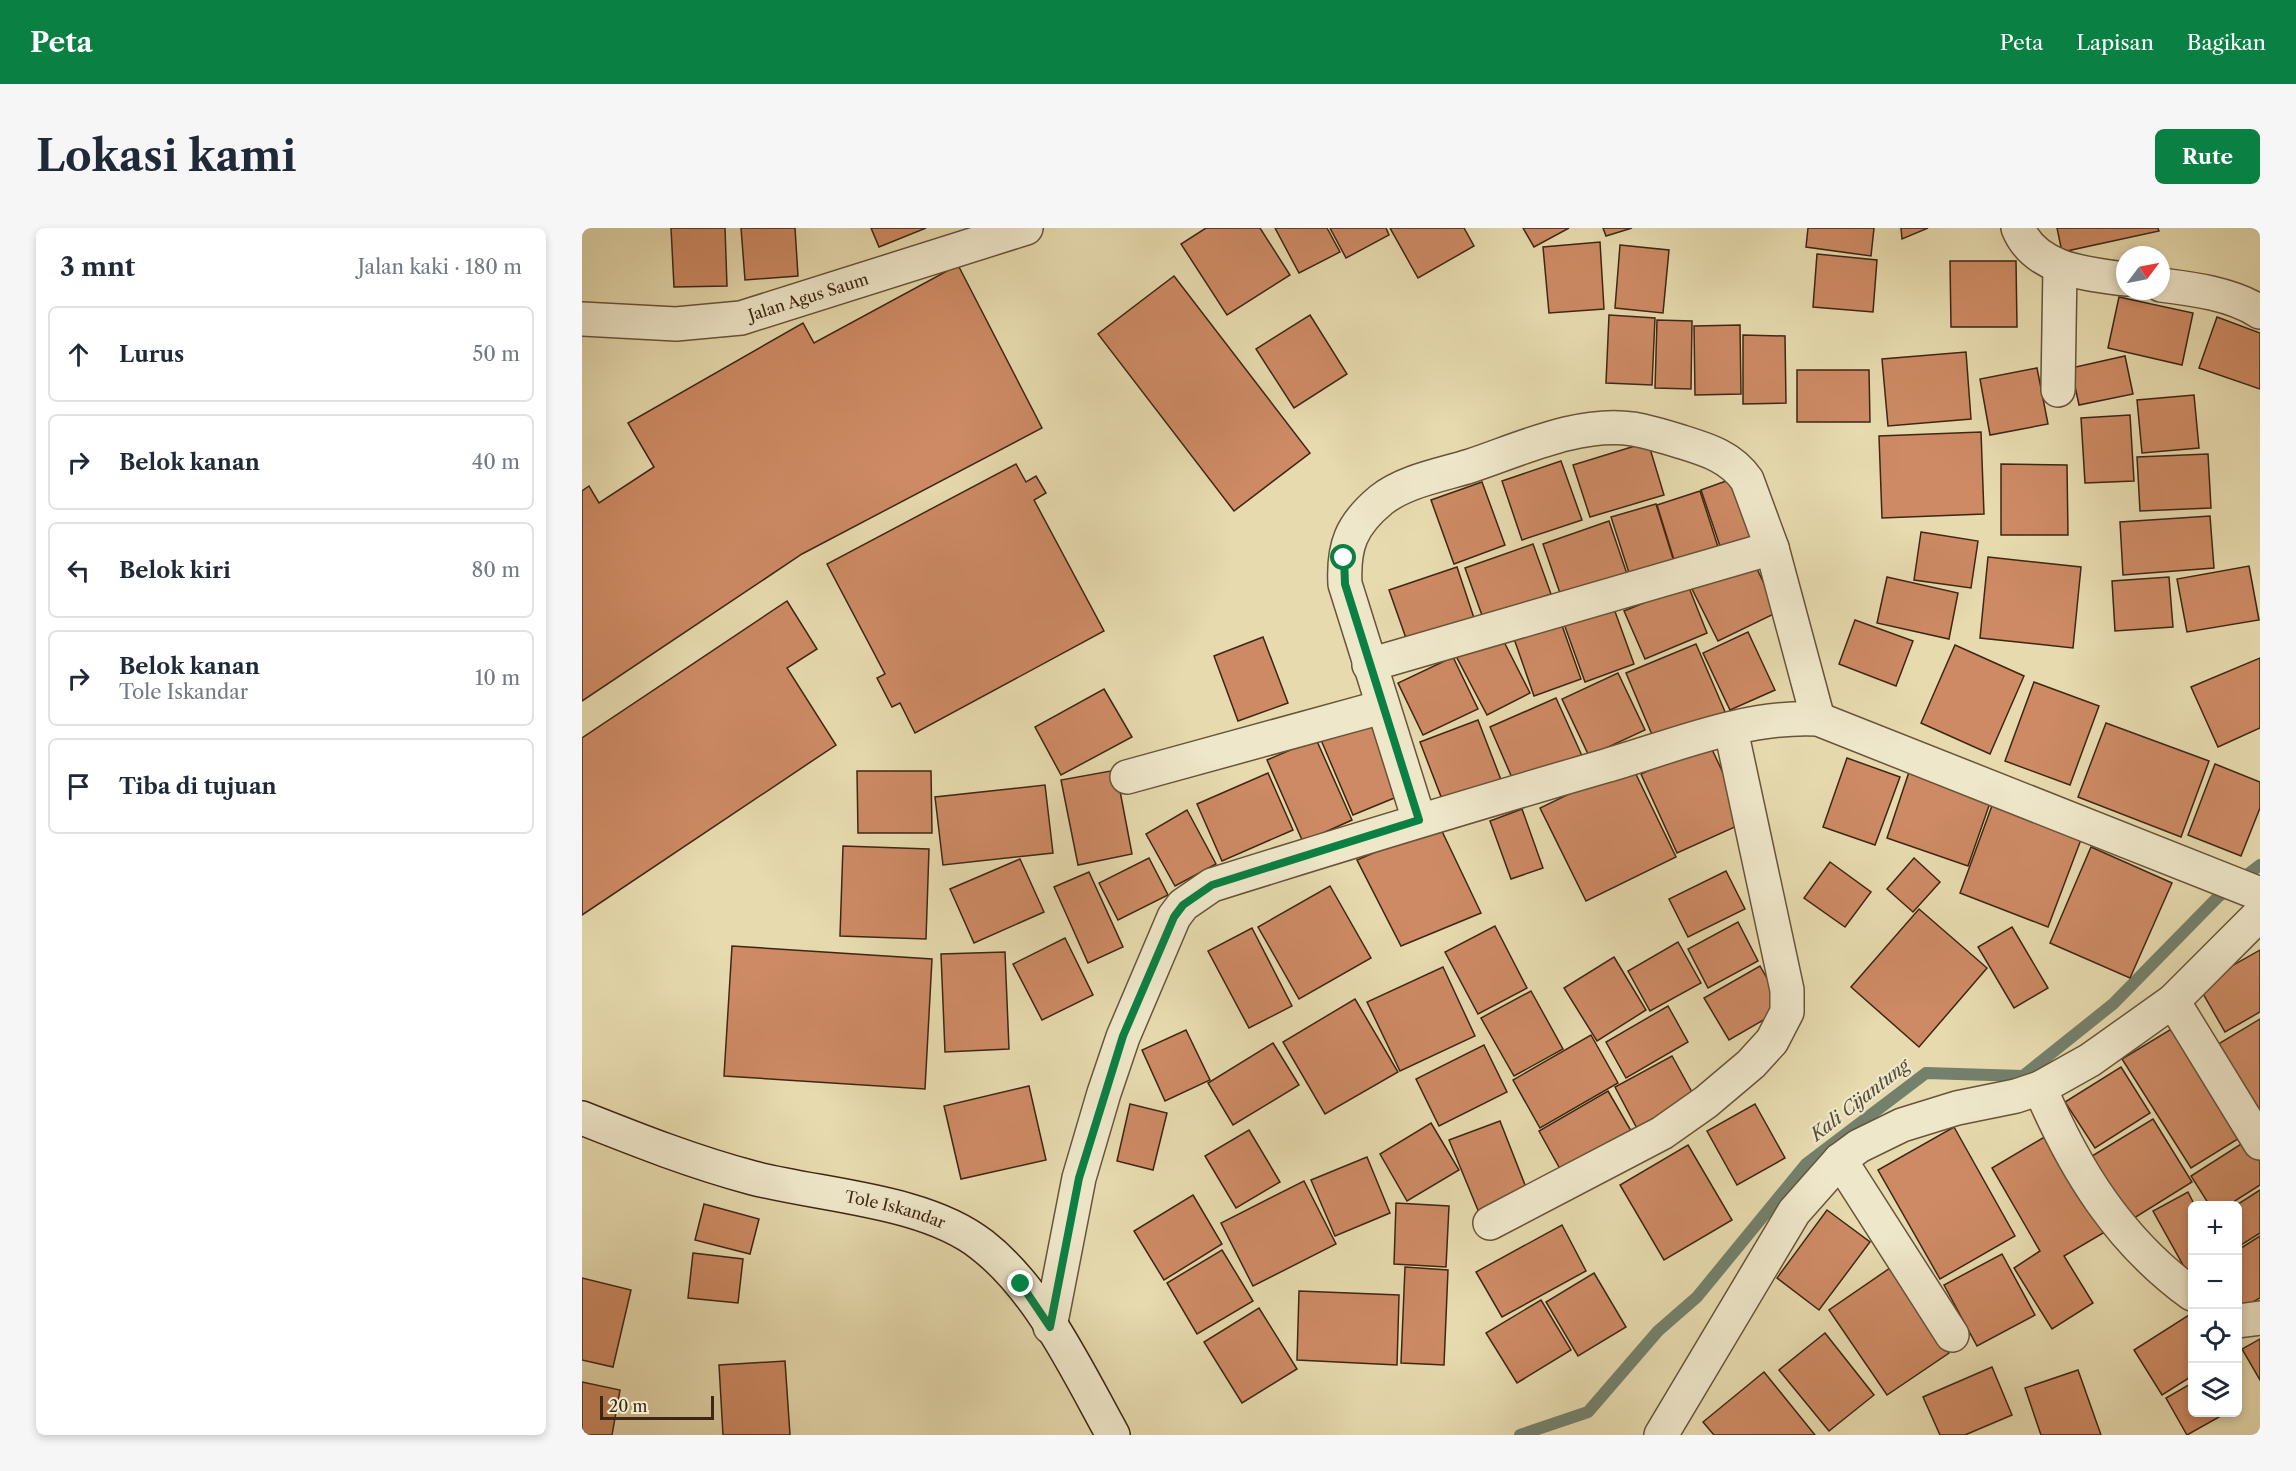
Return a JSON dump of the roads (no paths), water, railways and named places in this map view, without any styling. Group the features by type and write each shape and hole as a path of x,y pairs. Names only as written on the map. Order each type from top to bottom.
{"street":[{"name":"Jalan Agus Saum","path":"582,319 676,324 741,318 1026,228"},
{"path":"2018,228 2035,250 2060,267 2116,277"},
{"path":"2058,390 2060,267"},
{"path":"2170,286 2202,290 2251,306 2260,312"},
{"path":"1419,820 1345,584 1344,558 1348,542 1369,513 1393,491 1575,432 1608,428 1633,429 1688,444 1725,458 1747,480 1772,548 1818,719"},
{"path":"1369,665 1772,548"},
{"path":"1127,777 1382,707"},
{"path":"1050,1327 1079,1178 1123,1036 1174,917 1183,905 1212,885 1419,820 1731,729 1792,717 1818,719 2203,873 2259,900 2173,1001 2090,1060 2040,1088 1902,1125 1859,1146 1840,1160 1794,1212 1661,1435"},
{"path":"1490,1223 1662,1133 1706,1102 1751,1064 1784,1023 1788,1006 1787,990 1731,729"},
{"path":"2173,1001 2260,1143"},
{"path":"2040,1088 2058,1130 2115,1222 2146,1258 2188,1290"},
{"name":"Tole Iskandar","path":"582,1118 688,1160 755,1178 904,1210 947,1224 968,1235 1002,1263 1021,1284 1071,1359 1113,1435"},
{"path":"1840,1160 1952,1335"},
{"path":"2242,1320 2260,1318"}],"waterway":[{"name":"Kali Cijantung","path":"1520,1435 1588,1412 1658,1331 1697,1297 1806,1164 1926,1073 2023,1076 2113,1004 2218,897 2260,865"}]}
